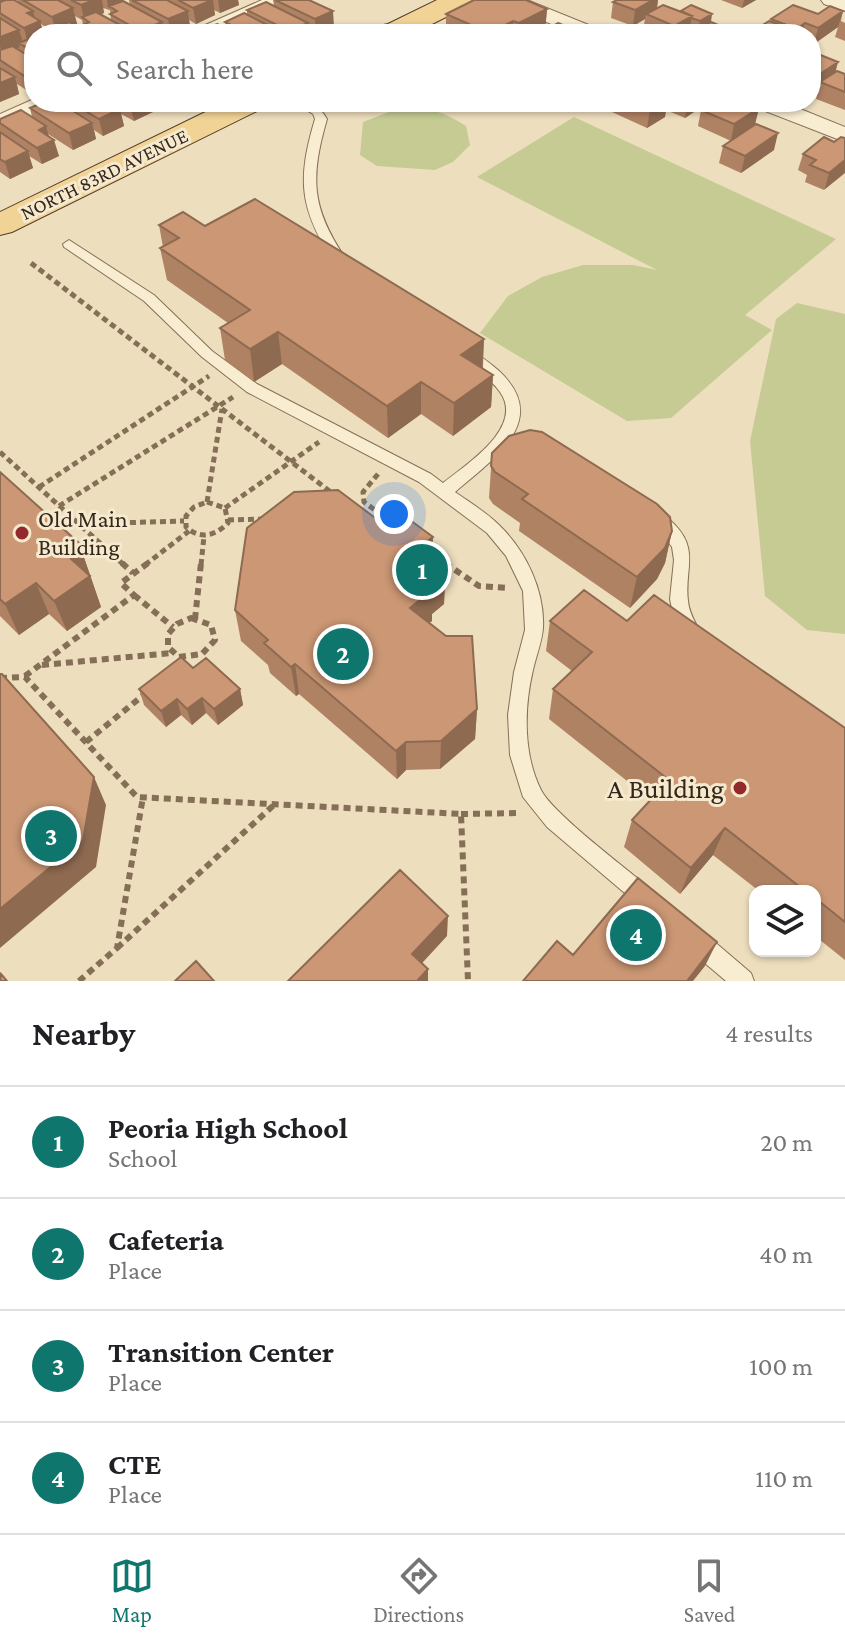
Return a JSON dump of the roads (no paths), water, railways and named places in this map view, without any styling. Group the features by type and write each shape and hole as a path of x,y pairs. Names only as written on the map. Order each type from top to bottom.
{"main road":[{"path":"408,24 453,1"},
{"name":"NORTH 83RD AVENUE","path":"5,216 229,112"}],"street":[{"path":"0,8 21,0"},
{"path":"224,24 279,0"},
{"path":"509,0 569,24"},
{"path":"831,0 845,5"},
{"path":"0,122 24,111"},
{"path":"788,112 845,135"}],"lane":[{"path":"317,112 321,119 308,159 309,207 326,242 346,269"},
{"path":"69,244 149,298 252,388 393,460 445,491 493,529 512,552 530,586 534,630 523,672 517,715 520,755 533,797 547,813 660,910"},
{"path":"445,491 518,430 511,394 495,372 449,343"},
{"path":"649,512 661,520 681,543 684,554 676,601 681,617 701,640"},
{"path":"684,931 743,981"}],"place":[{"name":"Old Main Building","path":"22,533"},
{"name":"Peoria High School","path":"422,570"},
{"name":"Cafeteria","path":"343,654"},
{"name":"A Building","path":"740,788"},
{"name":"Transition Center","path":"51,836"},
{"name":"CTE","path":"636,935"}]}
